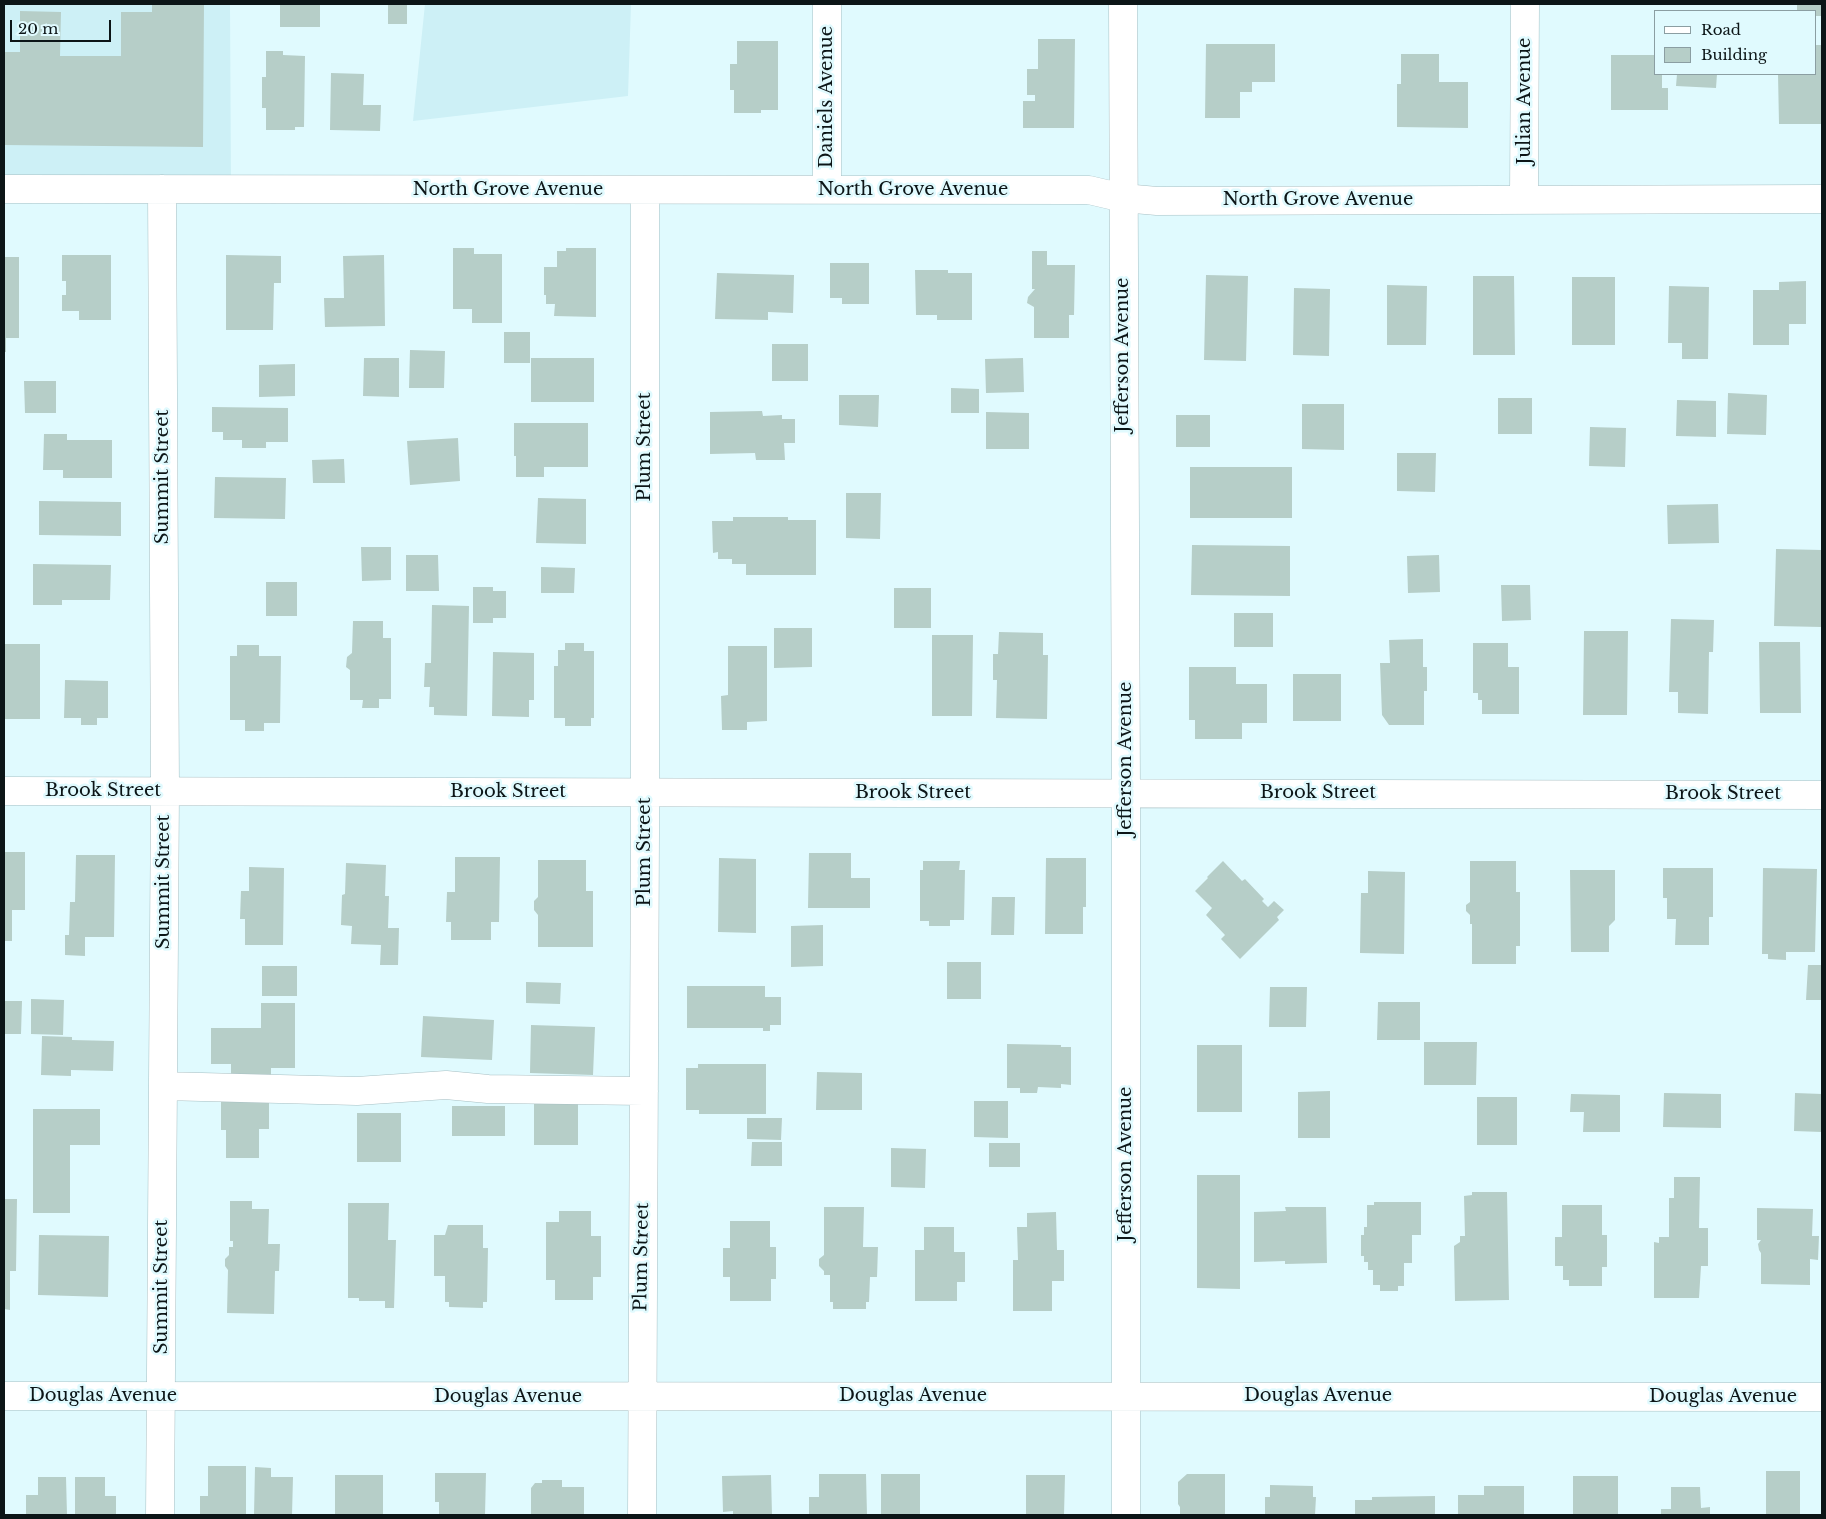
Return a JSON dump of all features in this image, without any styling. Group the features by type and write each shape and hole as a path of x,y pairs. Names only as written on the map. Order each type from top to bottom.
{"street":[{"name":"Daniels Avenue","path":"827,4 827,190"},
{"name":"Jefferson Avenue","path":"1123,4 1126,1515"},
{"name":"Julian Avenue","path":"1524,199 1525,4"},
{"name":"North Grove Avenue","path":"4,189 1089,190 1123,198 1158,201 1822,198"},
{"name":"Summit Street","path":"160,1515 165,791 162,189"},
{"name":"Plum Street","path":"642,1515 645,190"},
{"name":"Brook Street","path":"4,791 1822,795"},
{"path":"163,1086 357,1091 446,1085 488,1089 644,1091"},
{"name":"Douglas Avenue","path":"4,1396 1822,1397"}],"shaded area":[{"path":"4,4 230,4 231,188 4,188"},
{"path":"425,4 631,4 628,96 413,121"}],"building":[{"path":"152,4 204,4 203,147 4,145 4,52 20,52 20,11 61,12 60,56 121,56 121,12 152,12"},
{"path":"280,4 320,4 320,27 280,27"},
{"path":"388,4 407,4 407,24 388,24"},
{"path":"1797,4 1822,4 1822,16 1816,16 1816,10 1797,10"},
{"path":"1038,39 1075,39 1074,128 1023,128 1023,101 1035,101 1035,95 1027,95 1027,69 1038,69"},
{"path":"737,41 778,41 778,110 761,110 761,113 734,113 734,90 730,90 730,64 737,64"},
{"path":"1206,44 1275,44 1275,82 1252,82 1252,92 1240,92 1240,118 1205,118"},
{"path":"1816,45 1822,45 1822,124 1779,124 1778,75 1816,75"},
{"path":"266,51 283,51 283,55 305,56 304,127 295,127 295,130 266,130 266,108 262,108 262,77 266,77"},
{"path":"1401,54 1439,54 1439,82 1468,82 1468,128 1397,127 1397,84 1401,84"},
{"path":"1611,55 1654,55 1654,75 1662,75 1662,88 1668,88 1668,110 1611,110"},
{"path":"331,73 364,74 363,105 381,105 380,131 330,130"},
{"path":"1677,75 1717,75 1716,88 1676,86"},
{"path":"453,248 474,248 474,254 502,254 502,323 472,323 472,309 453,309"},
{"path":"566,248 596,248 596,317 554,316 555,304 546,304 546,295 544,295 544,267 557,267 557,251 566,251"},
{"path":"1032,251 1047,251 1047,265 1075,265 1074,315 1069,315 1069,338 1034,338 1034,307 1027,303 1028,297 1035,289 1032,289"},
{"path":"62,255 111,255 111,320 79,320 79,311 62,311 62,295 66,295 66,281 62,281"},
{"path":"226,255 281,256 281,283 274,283 273,330 226,330"},
{"path":"384,255 385,326 325,327 324,298 344,298 343,256"},
{"path":"4,257 19,257 19,338 6,338 6,352 4,352"},
{"path":"830,263 869,263 869,304 842,304 842,298 830,298"},
{"path":"915,270 948,270 948,273 972,273 972,320 937,320 937,315 916,315"},
{"path":"717,273 794,275 793,313 768,312 768,320 715,319"},
{"path":"1206,275 1248,276 1246,361 1204,360"},
{"path":"1473,276 1514,276 1515,355 1473,355"},
{"path":"1572,277 1615,277 1615,345 1572,345"},
{"path":"1806,281 1806,324 1789,324 1789,345 1753,345 1753,290 1779,290 1779,282"},
{"path":"1387,285 1427,286 1426,345 1387,345"},
{"path":"1669,286 1709,287 1708,359 1682,359 1682,343 1668,343"},
{"path":"1294,288 1330,289 1329,356 1293,355"},
{"path":"504,332 530,332 530,363 504,363"},
{"path":"772,344 808,344 808,381 772,381"},
{"path":"410,350 445,351 444,388 409,388"},
{"path":"364,358 399,358 399,397 363,396"},
{"path":"531,358 594,358 594,402 531,402"},
{"path":"1023,358 1024,392 986,393 985,359"},
{"path":"295,364 295,396 259,397 259,365"},
{"path":"24,381 56,381 56,413 25,413"},
{"path":"951,388 979,389 979,413 951,413"},
{"path":"1728,393 1767,395 1766,435 1727,434"},
{"path":"839,395 879,395 878,427 839,425"},
{"path":"1498,398 1532,398 1532,434 1498,434"},
{"path":"1677,400 1716,401 1716,437 1676,436"},
{"path":"1302,404 1344,404 1344,450 1302,449"},
{"path":"212,407 288,408 288,442 266,442 266,448 242,448 242,440 223,440 223,432 212,432"},
{"path":"762,411 763,416 782,415 782,419 795,419 795,443 784,443 785,460 756,460 755,453 710,454 710,412"},
{"path":"986,412 1029,413 1029,449 986,449"},
{"path":"1176,415 1210,415 1210,447 1176,447"},
{"path":"514,423 588,423 588,467 544,467 544,477 516,477"},
{"path":"1590,427 1626,428 1625,467 1589,466"},
{"path":"44,434 67,434 67,440 112,440 112,478 63,478 63,470 43,470"},
{"path":"458,438 460,481 410,485 407,441"},
{"path":"1397,453 1436,453 1435,492 1397,491"},
{"path":"344,459 345,483 313,483 312,460"},
{"path":"1190,467 1292,467 1292,518 1190,518"},
{"path":"215,477 286,478 285,519 214,518"},
{"path":"846,493 881,493 880,539 846,538"},
{"path":"538,498 586,499 586,544 536,543"},
{"path":"39,501 121,502 121,536 39,535"},
{"path":"1718,504 1719,543 1668,544 1667,505"},
{"path":"733,517 788,517 788,520 816,520 816,575 746,575 746,564 732,564 732,559 718,559 718,552 713,553 712,521 733,521"},
{"path":"1192,545 1290,546 1290,596 1191,595"},
{"path":"361,547 391,547 391,580 362,581"},
{"path":"1776,549 1822,550 1822,627 1774,626"},
{"path":"406,555 438,555 439,591 406,591"},
{"path":"1439,555 1440,592 1408,593 1407,556"},
{"path":"33,564 111,565 110,600 62,600 62,605 33,605"},
{"path":"541,567 575,568 574,593 541,593"},
{"path":"266,582 297,582 297,616 266,616"},
{"path":"1501,585 1530,585 1531,620 1502,621"},
{"path":"473,587 493,587 493,591 506,591 506,618 493,618 493,623 473,623"},
{"path":"894,588 931,588 931,628 894,628"},
{"path":"432,605 469,606 467,716 434,715 434,707 429,707 430,687 424,687 425,663 431,663"},
{"path":"1234,613 1273,613 1273,647 1234,647"},
{"path":"1671,619 1714,620 1713,652 1709,652 1708,714 1678,713 1678,692 1669,692"},
{"path":"353,621 383,621 383,638 391,638 391,699 379,699 379,708 362,708 363,700 350,700 350,670 346,667 347,657 352,653"},
{"path":"774,628 812,628 812,667 774,668"},
{"path":"1584,631 1628,631 1627,715 1583,715"},
{"path":"999,632 1043,633 1043,655 1048,655 1047,719 996,718 997,680 993,680 993,654 998,654"},
{"path":"932,635 973,635 972,716 932,716"},
{"path":"1423,639 1423,667 1427,667 1427,691 1424,691 1424,725 1389,725 1382,715 1380,663 1390,663 1389,640"},
{"path":"1759,642 1800,642 1801,713 1760,713"},
{"path":"565,643 584,643 584,651 594,651 594,718 591,718 591,726 565,726 565,718 554,718 554,666 558,666 558,650 565,650"},
{"path":"1473,643 1508,643 1508,667 1519,667 1519,714 1482,714 1482,700 1478,700 1478,693 1473,693"},
{"path":"4,644 40,644 40,719 4,719"},
{"path":"237,645 259,645 259,656 281,656 280,723 264,723 264,731 245,731 245,720 230,720 230,656 237,656"},
{"path":"728,646 767,646 767,721 747,722 747,730 722,730 721,696 728,695"},
{"path":"493,652 534,653 534,700 529,700 529,717 492,716"},
{"path":"1189,667 1236,667 1236,684 1267,684 1267,723 1242,723 1242,739 1195,739 1195,720 1189,720"},
{"path":"1293,674 1341,674 1341,721 1293,721"},
{"path":"65,680 108,681 108,718 97,718 97,725 81,725 81,718 64,718"},
{"path":"4,852 25,852 25,910 12,910 12,941 4,941"},
{"path":"809,853 851,853 851,878 870,878 870,908 808,908"},
{"path":"76,855 115,855 114,937 85,937 85,956 65,955 65,935 69,935 70,902 75,902"},
{"path":"455,857 500,857 499,922 491,922 491,940 451,940 451,922 446,922 447,892 455,892"},
{"path":"719,858 756,859 756,933 718,932"},
{"path":"1046,858 1086,858 1086,907 1083,907 1083,934 1045,934"},
{"path":"538,860 586,860 586,891 593,891 593,947 538,947 538,915 534,910 534,901 538,897"},
{"path":"923,861 960,861 959,870 965,870 964,920 950,920 950,926 929,926 929,921 920,921 920,870 923,870"},
{"path":"1223,861 1242,881 1245,879 1264,899 1262,901 1268,907 1274,901 1284,910 1277,917 1279,920 1240,959 1221,939 1225,935 1206,915 1212,908 1195,891"},
{"path":"1470,861 1516,861 1516,892 1520,892 1520,946 1516,946 1516,964 1472,964 1472,924 1470,924 1470,915 1466,911 1466,905 1470,902"},
{"path":"346,863 386,865 385,896 389,896 388,928 399,928 398,965 380,965 381,945 351,944 352,926 341,925"},
{"path":"249,867 284,868 283,945 245,945 245,919 240,919 241,891 249,891"},
{"path":"1663,868 1713,868 1713,917 1709,917 1709,945 1675,945 1676,919 1667,919 1667,898 1663,898"},
{"path":"1763,868 1817,869 1815,952 1786,952 1786,960 1768,959 1768,954 1762,954"},
{"path":"1570,870 1615,870 1615,920 1609,926 1609,952 1571,952"},
{"path":"1368,871 1405,872 1404,954 1360,953 1361,893 1368,893"},
{"path":"992,897 1015,897 1014,935 991,935"},
{"path":"823,925 823,966 791,967 791,926"},
{"path":"947,962 981,962 981,999 947,999"},
{"path":"1808,965 1822,965 1822,1000 1806,1000"},
{"path":"262,966 297,966 297,996 262,996"},
{"path":"526,982 561,983 560,1004 526,1003"},
{"path":"687,986 765,986 765,997 781,997 781,1025 770,1025 770,1031 763,1031 763,1028 687,1028"},
{"path":"1270,987 1307,987 1306,1027 1269,1027"},
{"path":"31,999 64,1000 63,1035 31,1034"},
{"path":"4,1001 22,1001 21,1034 4,1034"},
{"path":"1378,1002 1420,1002 1420,1040 1377,1040"},
{"path":"261,1003 295,1003 295,1068 271,1068 271,1075 231,1075 231,1064 211,1064 211,1028 261,1028"},
{"path":"423,1016 494,1020 492,1060 421,1057"},
{"path":"531,1025 595,1027 593,1075 530,1073"},
{"path":"42,1036 72,1037 72,1040 114,1041 113,1071 71,1070 71,1076 41,1075"},
{"path":"1424,1042 1477,1042 1476,1085 1424,1085"},
{"path":"1007,1044 1061,1045 1061,1047 1071,1047 1071,1085 1061,1084 1061,1088 1038,1087 1037,1093 1020,1093 1020,1088 1007,1088"},
{"path":"1197,1045 1242,1045 1242,1112 1197,1112"},
{"path":"698,1064 766,1064 766,1114 699,1114 699,1110 686,1110 686,1068 698,1068"},
{"path":"817,1072 862,1073 862,1110 816,1110"},
{"path":"1330,1091 1330,1138 1298,1138 1298,1092"},
{"path":"1664,1093 1721,1094 1721,1128 1663,1127"},
{"path":"1795,1093 1822,1094 1822,1132 1794,1131"},
{"path":"1571,1094 1620,1095 1620,1132 1583,1132 1584,1112 1570,1112"},
{"path":"221,1095 269,1095 269,1129 259,1129 259,1158 226,1158 226,1130 221,1130"},
{"path":"1477,1097 1517,1097 1517,1145 1477,1145"},
{"path":"974,1101 1008,1101 1008,1138 974,1137"},
{"path":"534,1104 578,1104 578,1145 534,1145"},
{"path":"452,1106 505,1106 505,1136 452,1136"},
{"path":"33,1109 100,1109 100,1145 70,1145 70,1213 33,1213"},
{"path":"357,1113 401,1113 401,1162 357,1162"},
{"path":"747,1118 782,1118 781,1140 747,1139"},
{"path":"752,1142 782,1142 782,1166 751,1166"},
{"path":"989,1143 1020,1143 1020,1167 989,1167"},
{"path":"891,1148 926,1149 925,1188 891,1187"},
{"path":"1197,1175 1240,1175 1240,1289 1197,1288"},
{"path":"1674,1177 1700,1177 1699,1228 1708,1228 1708,1266 1701,1266 1699,1298 1654,1298 1654,1242 1659,1243 1659,1237 1669,1237 1669,1198 1674,1198"},
{"path":"1472,1192 1507,1192 1509,1300 1455,1301 1454,1246 1460,1242 1460,1236 1465,1236 1464,1196 1472,1195"},
{"path":"4,1199 17,1199 16,1271 10,1271 10,1310 4,1309"},
{"path":"230,1201 252,1201 252,1209 269,1209 268,1244 280,1244 279,1271 275,1271 274,1314 227,1313 228,1270 225,1266 225,1259 229,1255 229,1247 233,1247 233,1241 230,1241"},
{"path":"1374,1202 1421,1202 1421,1235 1412,1235 1412,1263 1404,1263 1404,1286 1398,1286 1398,1291 1380,1291 1380,1285 1373,1285 1373,1270 1368,1270 1368,1262 1364,1262 1364,1256 1361,1256 1361,1235 1364,1235 1364,1227 1367,1227 1367,1205 1374,1205"},
{"path":"348,1203 389,1203 388,1240 396,1240 394,1308 385,1308 385,1301 359,1301 359,1298 348,1298"},
{"path":"1562,1205 1602,1205 1602,1235 1607,1235 1607,1267 1602,1267 1602,1286 1569,1286 1569,1280 1563,1280 1563,1266 1555,1266 1555,1237 1562,1237"},
{"path":"824,1207 864,1207 863,1247 878,1247 877,1277 870,1277 869,1302 866,1302 866,1309 833,1309 833,1302 830,1302 830,1275 824,1275 824,1271 819,1266 819,1259 824,1255"},
{"path":"1285,1207 1326,1207 1327,1263 1285,1264 1285,1261 1254,1262 1254,1212 1286,1211"},
{"path":"1757,1208 1813,1209 1812,1236 1819,1236 1818,1260 1810,1259 1810,1285 1761,1284 1761,1253 1758,1244 1761,1240 1757,1240"},
{"path":"559,1211 591,1211 591,1236 601,1236 601,1277 593,1277 593,1300 555,1300 555,1280 546,1280 546,1222 559,1222"},
{"path":"1056,1212 1057,1250 1064,1250 1064,1281 1052,1281 1052,1311 1013,1311 1013,1260 1018,1260 1017,1227 1027,1227 1027,1213"},
{"path":"730,1221 770,1221 770,1247 776,1247 776,1279 771,1279 771,1301 730,1301 730,1277 723,1277 723,1248 730,1248"},
{"path":"448,1225 483,1225 483,1248 488,1248 487,1302 483,1302 483,1308 449,1307 449,1302 445,1302 445,1276 434,1276 434,1235 445,1235"},
{"path":"924,1227 954,1227 954,1252 965,1252 965,1282 957,1282 957,1301 915,1301 915,1250 924,1250"},
{"path":"39,1235 109,1236 108,1297 38,1295"},
{"path":"208,1466 246,1466 246,1515 200,1515 200,1496 208,1496"},
{"path":"255,1467 271,1468 271,1477 293,1477 292,1515 254,1515"},
{"path":"1766,1471 1800,1471 1800,1515 1766,1515"},
{"path":"435,1473 486,1473 485,1515 439,1515 439,1502 435,1502"},
{"path":"819,1474 866,1474 867,1515 809,1515 809,1497 819,1497"},
{"path":"881,1474 920,1474 920,1515 881,1515"},
{"path":"1187,1474 1225,1474 1225,1515 1180,1515 1178,1482"},
{"path":"335,1475 383,1475 383,1515 335,1515"},
{"path":"771,1475 772,1515 733,1515 733,1511 723,1512 722,1476"},
{"path":"1026,1475 1065,1475 1064,1515 1026,1515"},
{"path":"1573,1476 1618,1476 1618,1515 1573,1515"},
{"path":"38,1477 66,1477 67,1515 26,1515 26,1495 38,1495"},
{"path":"75,1477 105,1477 105,1496 116,1496 116,1515 75,1515"},
{"path":"542,1480 562,1480 562,1487 584,1487 584,1515 531,1515 531,1488 535,1483 542,1483"},
{"path":"1270,1485 1313,1486 1313,1497 1316,1497 1315,1515 1265,1515 1265,1497 1270,1497"},
{"path":"1484,1486 1524,1486 1524,1515 1458,1515 1458,1495 1484,1495"},
{"path":"1671,1487 1700,1487 1701,1508 1710,1507 1710,1515 1661,1515 1661,1509 1671,1509"},
{"path":"1435,1496 1435,1515 1355,1515 1355,1500 1372,1500 1372,1497"}]}
